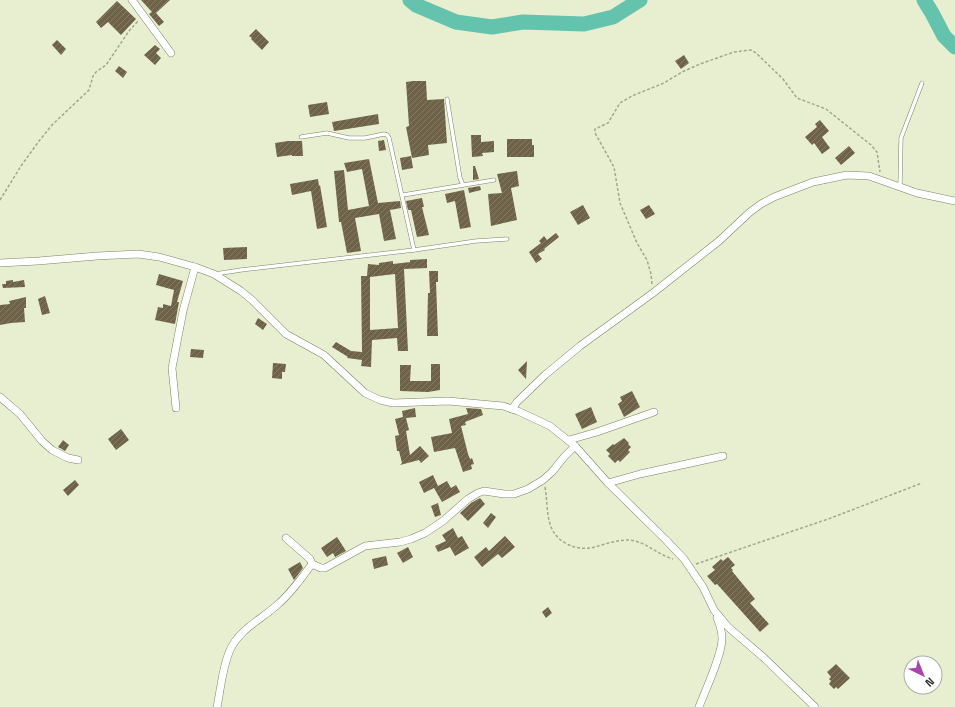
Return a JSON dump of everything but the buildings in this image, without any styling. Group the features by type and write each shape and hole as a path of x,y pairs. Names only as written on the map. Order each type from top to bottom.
{"street":[{"path":"132,0 171,53"},
{"path":"512,409 517,402 545,375 580,346 653,293 719,241 750,212 774,197 799,187 836,176 858,175 880,179 900,188 917,193 955,201"},
{"path":"0,263 138,254 159,257 194,267 214,274 230,284 252,300 286,334 324,355 365,393 380,400 393,403 448,400 503,406 550,426 569,440 608,483 666,540 690,566 703,587 720,626 722,640 718,658 699,707"},
{"path":"176,408 172,368 183,311 194,267"},
{"path":"0,397 20,414 42,441 52,450 68,458 78,460"},
{"path":"569,440 654,412"},
{"path":"286,538 310,559 312,564 325,568 365,546 412,539 425,533 443,521 468,499 478,493 484,491 514,494 520,492 543,480 575,446"},
{"path":"608,483 640,474 723,456"},
{"path":"217,707 222,677 230,649 238,637 246,629 276,606 294,588 312,564"},
{"path":"714,610 728,627 763,657 815,707"}],"lane":[{"path":"900,188 901,138 922,84"},
{"path":"447,99 457,151 460,178 463,185"},
{"path":"301,137 327,133 350,138 366,138 384,134 387,135 391,144 403,195 414,250"},
{"path":"403,195 494,180"},
{"path":"214,274 414,250 476,240 507,239"}],"path":[{"path":"0,200 21,166 39,141 52,125 89,90 93,76 96,72 106,65 129,31 145,16"},
{"path":"653,293 651,274 647,260 637,243 620,203 614,167 595,132 597,127 608,123 620,103 632,96 664,83 682,72 700,64 734,52 751,50 783,79 797,98 826,109 871,145 877,152 879,158 880,179"},
{"path":"543,480 548,516 552,531 556,536 570,546 585,548 628,540 644,544 664,556 676,560 684,560"},
{"path":"690,566 830,518 922,483"}],"waterway":[{"path":"410,0 416,5 456,22 492,27 523,22 584,24 613,17 640,0"},
{"path":"924,0 944,36 955,47"}]}
